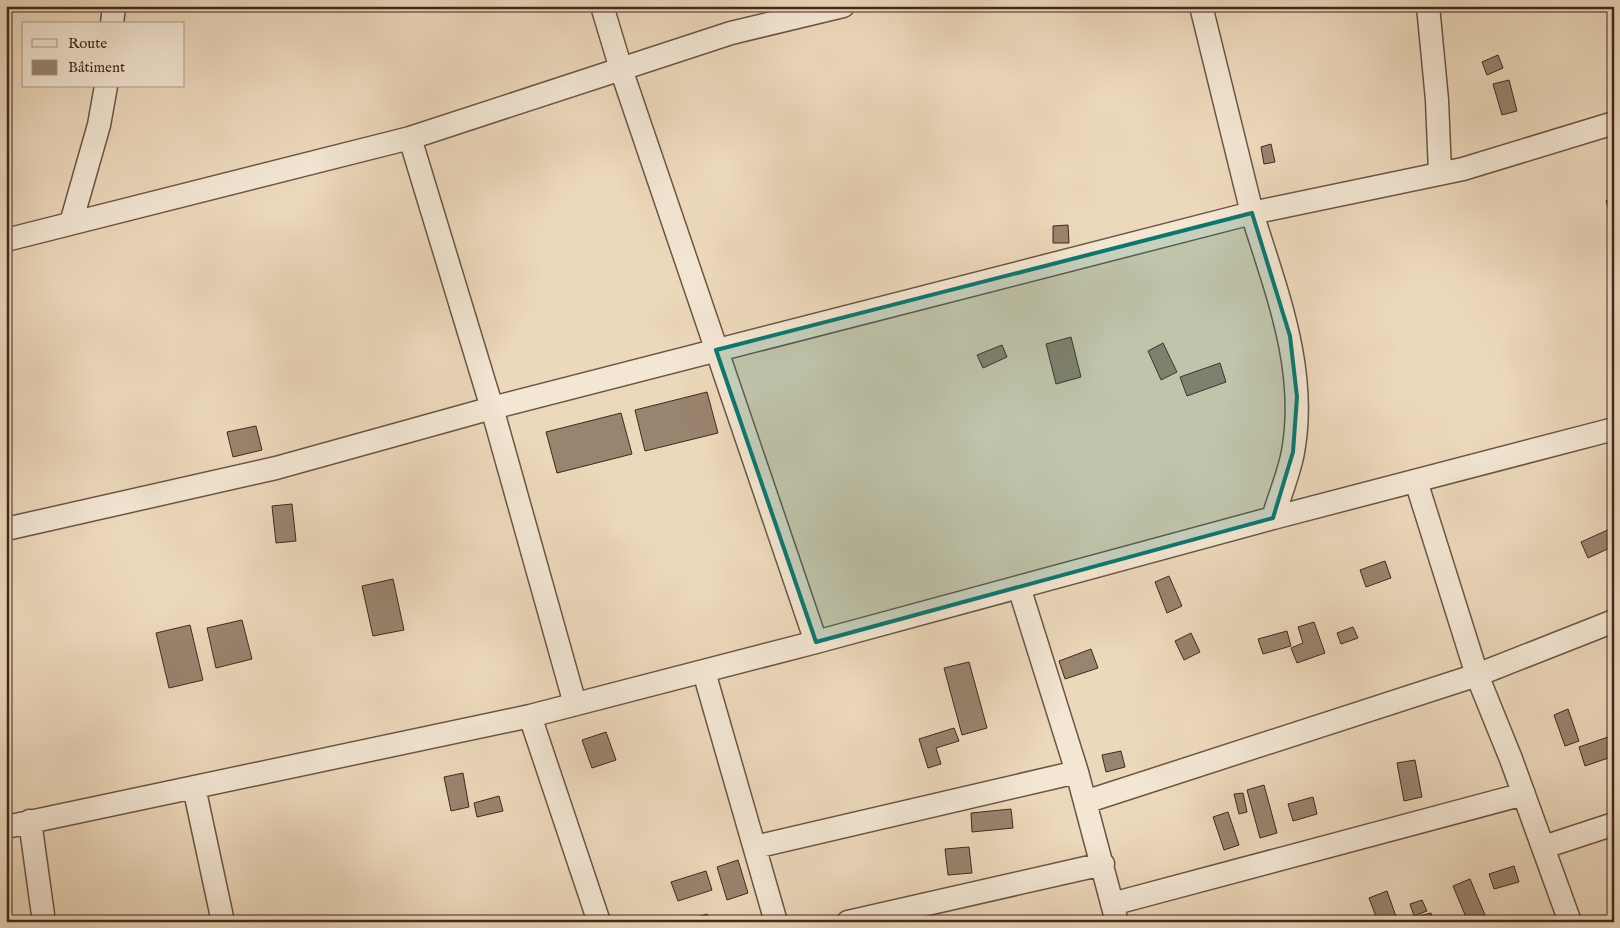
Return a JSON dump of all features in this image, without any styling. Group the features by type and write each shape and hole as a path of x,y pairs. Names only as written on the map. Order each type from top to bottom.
{"street":[{"path":"112,22 114,6"},
{"path":"602,6 621,69 816,642"},
{"path":"6,240 410,138 731,33 843,6"},
{"path":"1201,6 1252,213 1290,336 1297,397 1293,452 1273,518"},
{"path":"1428,6 1437,100 1440,173"},
{"path":"71,223 99,125 106,88"},
{"path":"6,530 276,468 492,408 1252,213 1463,169 1614,123"},
{"path":"410,138 492,408 574,704"},
{"path":"6,827 530,716 704,672 1273,518 1614,429"},
{"path":"1416,481 1477,675 1524,794 1570,922"},
{"path":"1019,587 1077,772 1115,913 1266,865 1524,794"},
{"path":"1085,802 1477,675 1614,621"},
{"path":"704,672 776,922"},
{"path":"530,716 599,922"},
{"path":"755,848 1077,772"},
{"path":"194,787 223,922"},
{"path":"30,821 44,922"},
{"path":"1544,848 1614,824"},
{"path":"848,922 1103,864"}],"highlighted area":[{"path":"1252,213 1290,336 1297,397 1293,452 1273,518 816,642 716,350"}],"building":[{"path":"1498,55 1503,68 1487,75 1482,62"},
{"path":"1509,80 1517,111 1502,115 1493,84"},
{"path":"1271,144 1275,162 1264,164 1261,147"},
{"path":"1614,198 1614,223 1606,201"},
{"path":"1068,225 1069,243 1053,243 1053,226"},
{"path":"1071,337 1081,377 1056,384 1046,344"},
{"path":"1163,343 1177,372 1161,380 1148,351"},
{"path":"1002,345 1007,357 983,368 977,355"},
{"path":"1220,363 1226,382 1187,396 1180,377"},
{"path":"707,392 718,433 645,451 635,410"},
{"path":"621,413 632,454 557,473 546,432"},
{"path":"256,426 262,450 233,457 227,432"},
{"path":"292,504 296,541 276,543 272,506"},
{"path":"1612,528 1614,546 1588,558 1581,542"},
{"path":"1385,561 1391,578 1366,587 1360,570"},
{"path":"1169,576 1182,606 1167,613 1155,582"},
{"path":"393,579 404,630 373,636 362,586"},
{"path":"242,620 252,659 216,668 207,628"},
{"path":"1314,622 1325,653 1297,663 1291,648 1303,643 1298,627"},
{"path":"190,625 203,680 169,688 156,633"},
{"path":"1353,627 1358,638 1341,644 1337,633"},
{"path":"1287,631 1291,646 1263,654 1258,639"},
{"path":"1191,633 1200,652 1184,660 1175,641"},
{"path":"1091,649 1098,668 1065,679 1059,661"},
{"path":"969,662 987,728 962,735 944,668"},
{"path":"1568,709 1579,741 1565,746 1554,715"},
{"path":"954,728 959,741 936,748 941,764 928,768 919,739"},
{"path":"606,732 616,760 592,768 582,740"},
{"path":"1614,735 1614,756 1585,766 1579,747"},
{"path":"1121,751 1125,767 1106,772 1102,755"},
{"path":"1415,760 1422,797 1404,801 1397,763"},
{"path":"463,773 469,807 451,811 444,777"},
{"path":"1264,785 1277,833 1260,838 1247,790"},
{"path":"1243,793 1247,812 1239,814 1234,794"},
{"path":"499,796 503,811 477,817 474,803"},
{"path":"1313,797 1317,814 1293,821 1288,804"},
{"path":"1011,809 1013,828 972,832 971,813"},
{"path":"1228,812 1239,845 1224,850 1213,817"},
{"path":"969,847 972,873 948,875 945,849"},
{"path":"738,860 748,893 727,900 717,867"},
{"path":"1514,866 1519,882 1494,889 1489,874"},
{"path":"706,871 712,890 678,901 671,882"},
{"path":"1470,879 1485,915 1468,922 1453,886"},
{"path":"1387,891 1398,922 1378,922 1369,898"},
{"path":"1422,900 1427,911 1414,916 1410,904"},
{"path":"1431,913 1433,922 1403,922 1403,920"},
{"path":"707,914 710,922 684,922 684,921"}]}
